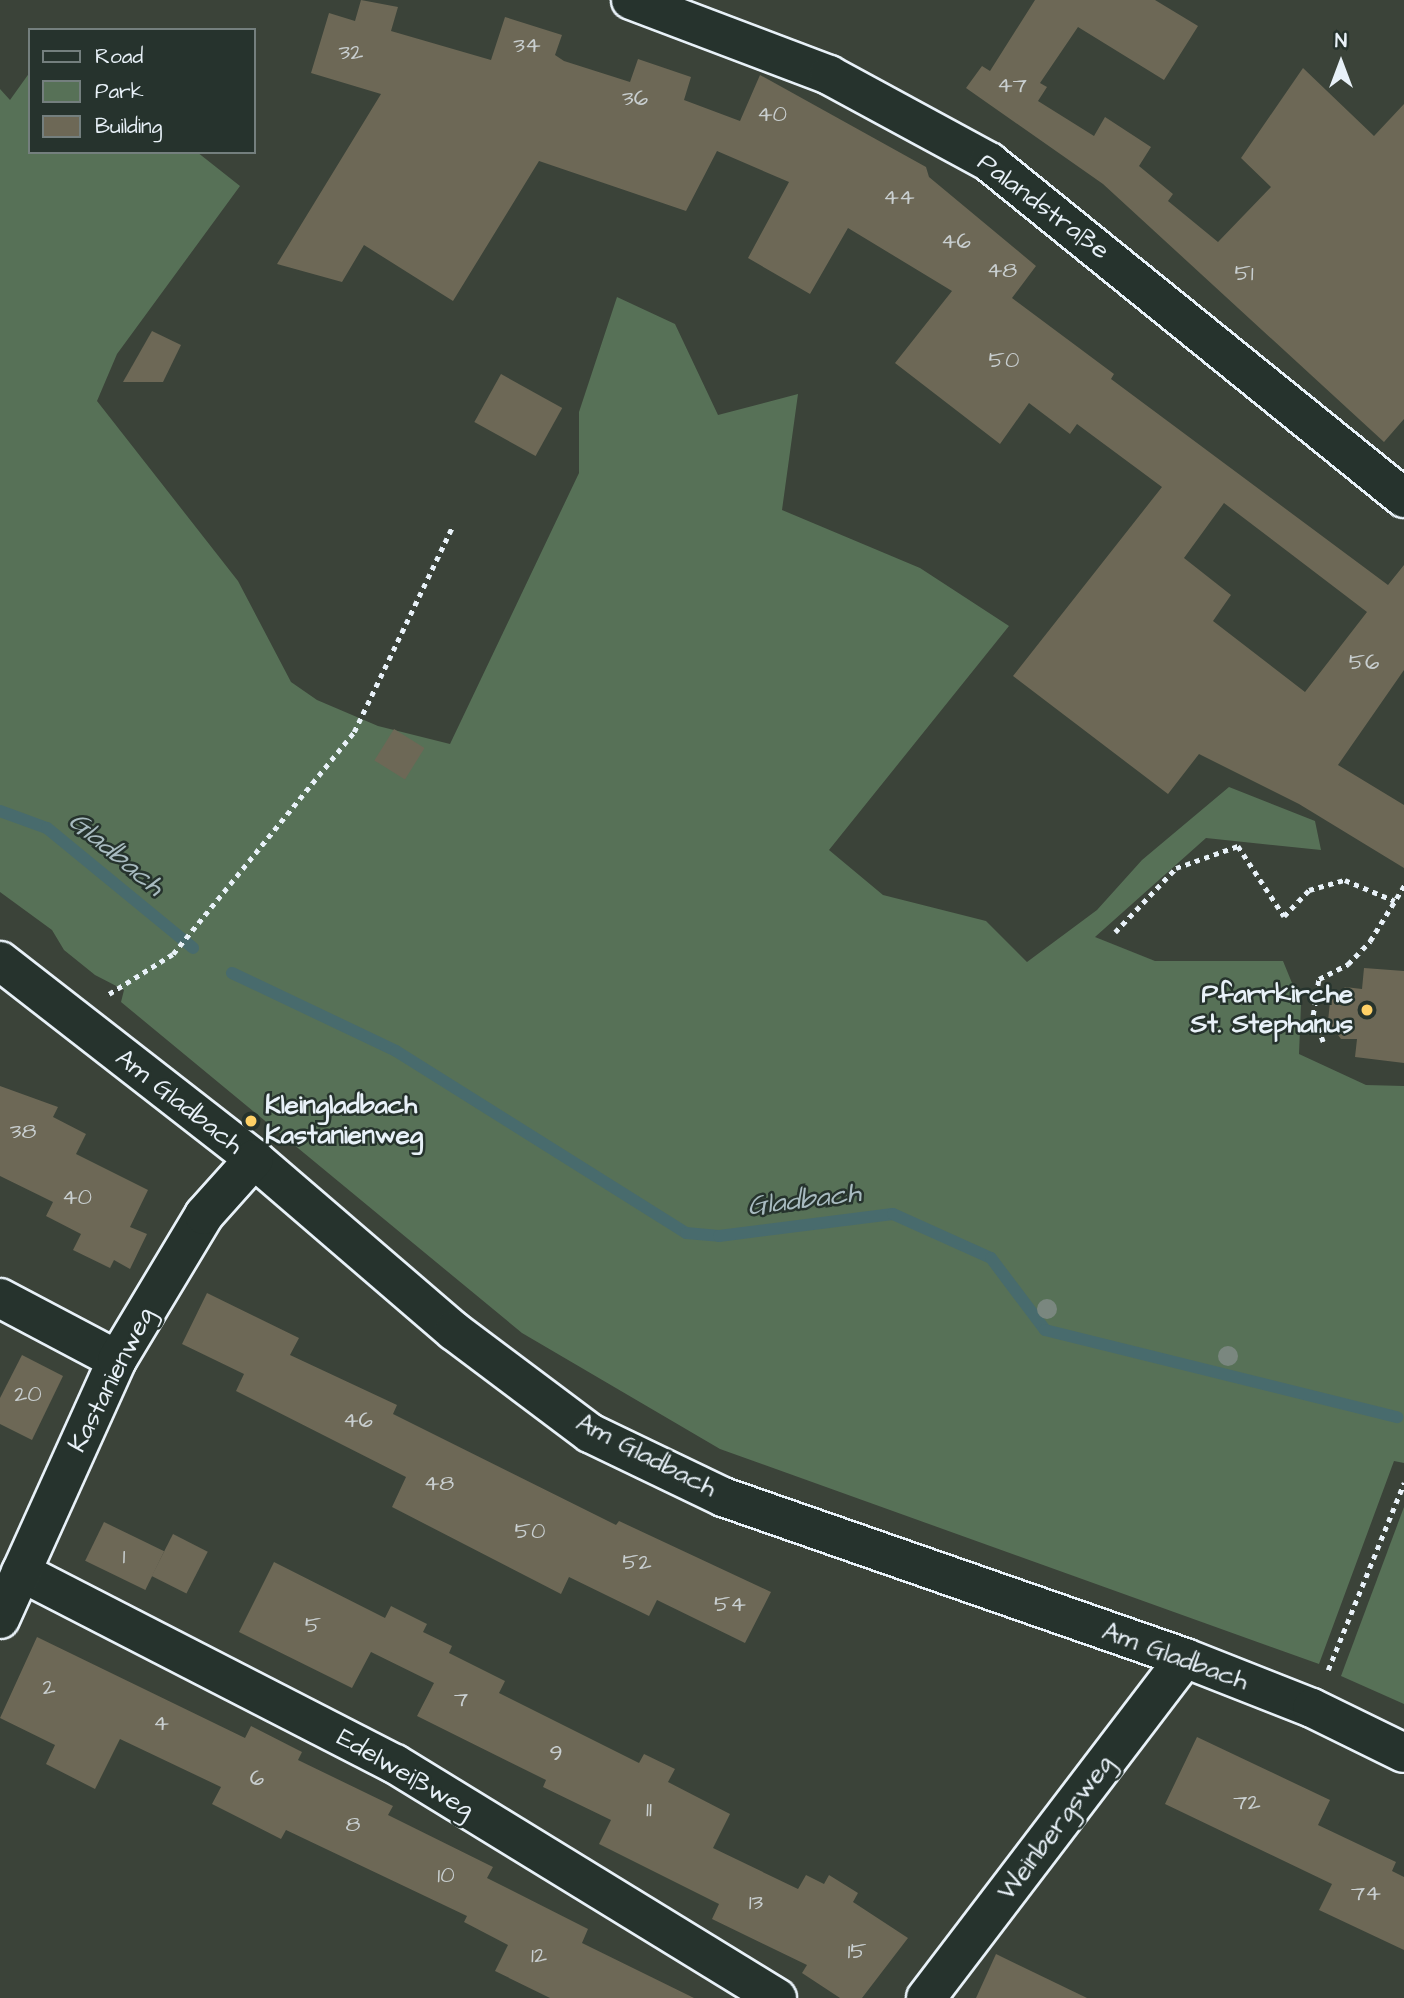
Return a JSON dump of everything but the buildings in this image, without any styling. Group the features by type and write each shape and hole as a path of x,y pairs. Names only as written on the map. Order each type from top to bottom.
{"street":[{"name":"Palandstraße","path":"631,0 829,75 989,162 1404,498"},
{"name":"Am Gladbach","path":"0,961 254,1159 454,1331 590,1433 723,1497 1185,1658 1311,1708 1404,1754"},
{"name":"Kastanienweg","path":"0,1619 117,1360 204,1215 254,1159"},
{"path":"0,1298 117,1360"},
{"name":"Edelweißweg","path":"21,1572 395,1764 777,1998"},
{"name":"Weinbergsweg","path":"926,1998 1185,1658"}],"path":[{"path":"76,1021 173,954 354,732 453,527"},
{"path":"1115,932 1176,868 1238,846 1284,916 1309,890 1345,880 1395,901"},
{"path":"1323,1042 1313,1015 1320,979 1348,964 1370,941 1404,886"},
{"path":"1311,1708 1404,1483"}],"green space":[{"path":"28,75 28,154 200,154 240,186 117,354 97,401 238,581 291,682 317,700 378,726 450,744 579,473 579,412 617,297 675,324 718,415 798,394 782,510 920,568 1009,626 829,850 883,895 986,921 1027,962 1097,910 1142,860 1229,787 1315,821 1321,850 1206,838 1095,937 1155,961 1283,961 1301,1005 1299,1054 1366,1085 1404,1086 1404,1463 1394,1461 1319,1664 720,1449 522,1333 121,1002 124,990 95,975 64,950 52,930 0,892 0,89 10,100"},
{"path":"1404,1507 1404,1704 1341,1676"}],"waterway":[{"name":"Gladbach","path":"0,811 47,828 193,948"},
{"name":"Gladbach","path":"232,973 396,1051 686,1233 719,1236 893,1214 991,1258 1045,1330 1397,1417"}],"place":[{"name":"Pfarrkirche St. Stephanus","path":"1367,1010"},
{"name":"Kleingladbach Kastanienweg","path":"251,1121"}]}
